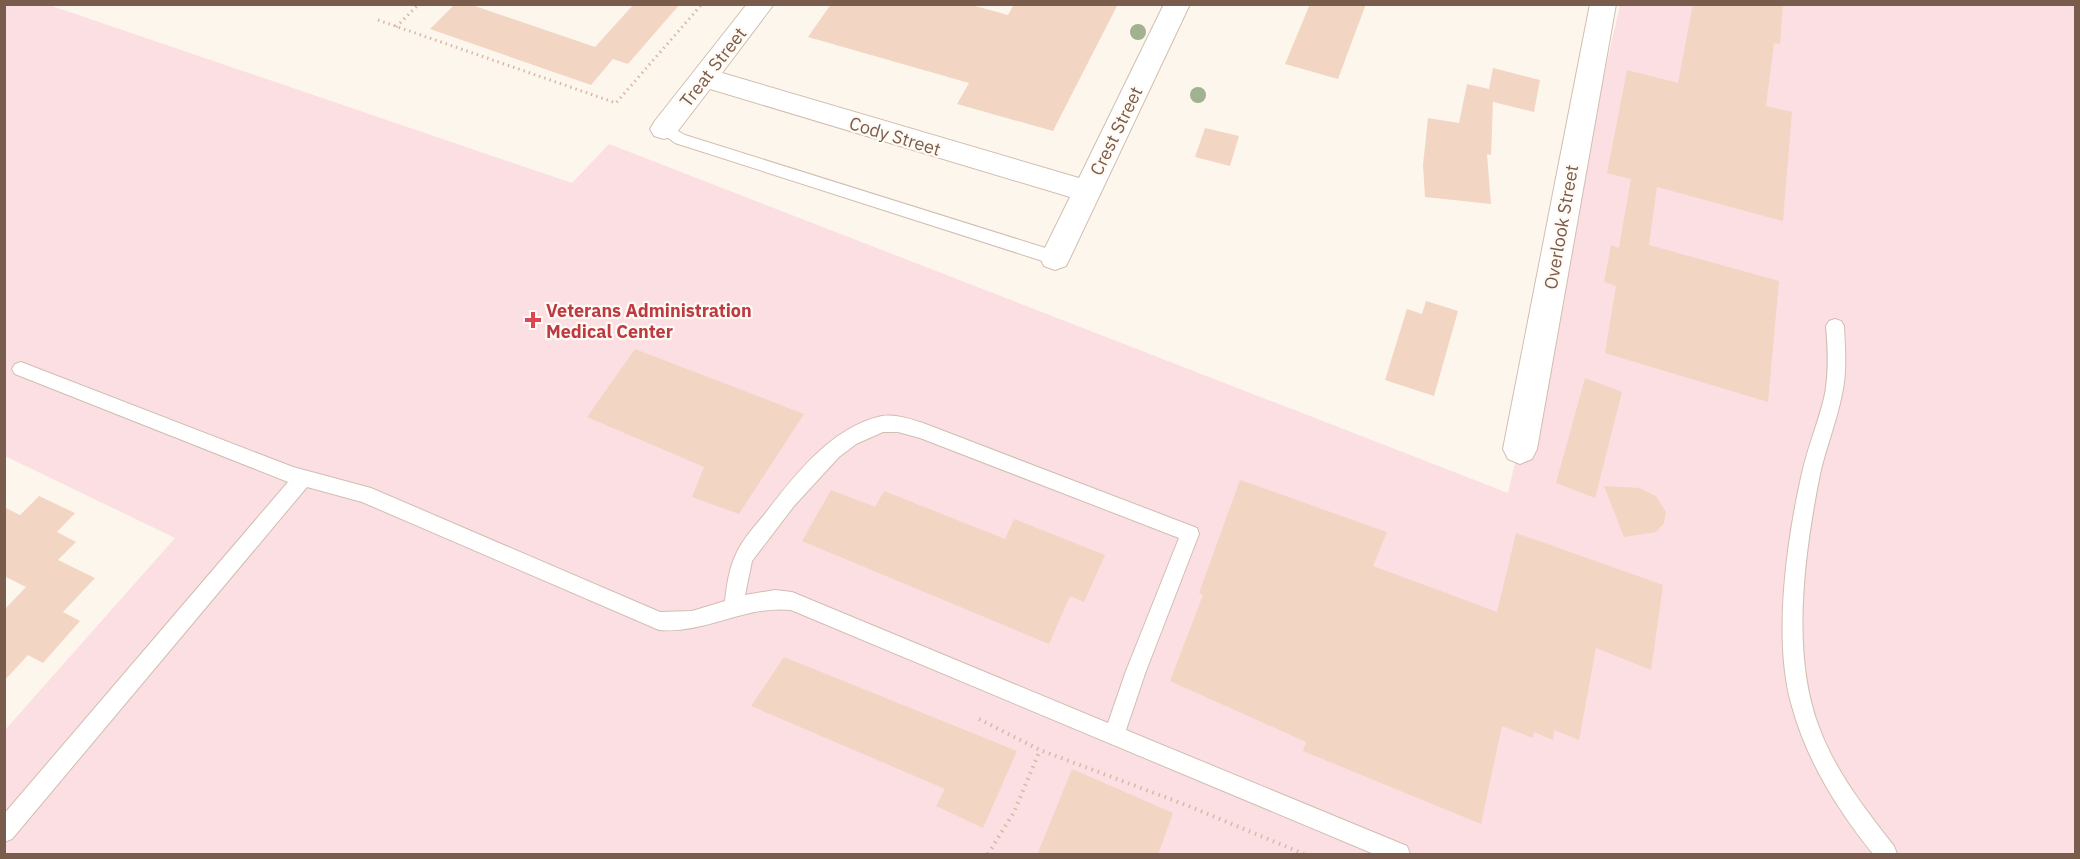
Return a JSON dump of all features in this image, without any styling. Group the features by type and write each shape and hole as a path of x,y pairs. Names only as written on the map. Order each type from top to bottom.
{"street":[{"name":"Treat Street","path":"664,129 761,4"},
{"name":"Crest Street","path":"1055,258 1177,4"},
{"name":"Overlook Street","path":"1520,449 1603,4"},
{"name":"Cody Street","path":"705,78 1086,191"}],"lane":[{"path":"664,129 680,139 1055,258"},
{"path":"1835,326 1835,383 1810,476 1797,570 1796,678 1807,720 1827,767 1864,826 1886,855"},
{"path":"21,369 303,478 364,494 659,621 685,622 769,600 790,600 1399,855"},
{"path":"733,609 744,556 813,471 839,447 860,433 882,424 902,424 1190,534 1136,670 1114,736"},
{"path":"4,831 303,478"}],"path":[{"path":"396,27 419,4"},
{"path":"378,20 616,103 702,4"},
{"path":"979,719 1040,750 1186,806 1304,855"},
{"path":"988,855 1014,812 1040,750"}],"shaded area":[{"name":"Veterans Administration Medical Center","path":"5,5 49,5 572,183 609,144 1508,493 1620,5 2075,5 2075,854 5,854 5,730 175,538 5,456"}],"building":[{"path":"455,4 469,4 595,47 634,4 680,4 628,64 613,59 591,85 430,29"},
{"path":"831,4 968,4 1008,15 1014,4 1118,4 1053,131 957,104 969,83 808,37"},
{"path":"1310,4 1366,4 1338,79 1285,64"},
{"path":"1693,4 1783,4 1780,44 1774,43 1766,106 1792,112 1783,221 1657,187 1649,245 1779,281 1768,402 1605,353 1616,286 1604,282 1611,245 1619,248 1631,179 1607,173 1627,70 1678,83"},
{"path":"1493,68 1540,80 1534,112 1493,102 1491,155 1487,154 1491,204 1425,197 1423,165 1428,118 1459,123 1467,84 1489,89"},
{"path":"1205,128 1239,136 1230,166 1195,157"},
{"path":"1426,301 1458,311 1434,396 1385,380 1407,309 1422,314"},
{"path":"635,349 804,414 739,514 692,497 704,467 587,417"},
{"path":"1585,378 1622,392 1595,498 1556,483"},
{"path":"1240,480 1387,532 1373,566 1497,612 1516,533 1663,585 1651,670 1596,648 1579,740 1554,730 1553,740 1534,732 1533,738 1502,726 1481,824 1303,751 1306,742 1170,681 1203,595 1199,593"},
{"path":"1604,486 1639,488 1656,496 1666,512 1664,523 1656,532 1624,537"},
{"path":"831,490 875,507 884,491 1005,539 1014,519 1105,555 1084,602 1070,596 1049,644 802,541"},
{"path":"39,496 75,513 57,532 76,542 58,560 95,578 63,612 80,621 43,663 28,655 4,681 4,610 26,587 4,576 4,507 20,515"},
{"path":"784,657 1017,751 983,828 936,806 945,789 751,706"},
{"path":"1072,769 1173,813 1158,855 1037,855"}],"place":[{"name":"Veterans Administration Medical Center","path":"533,320"}]}
